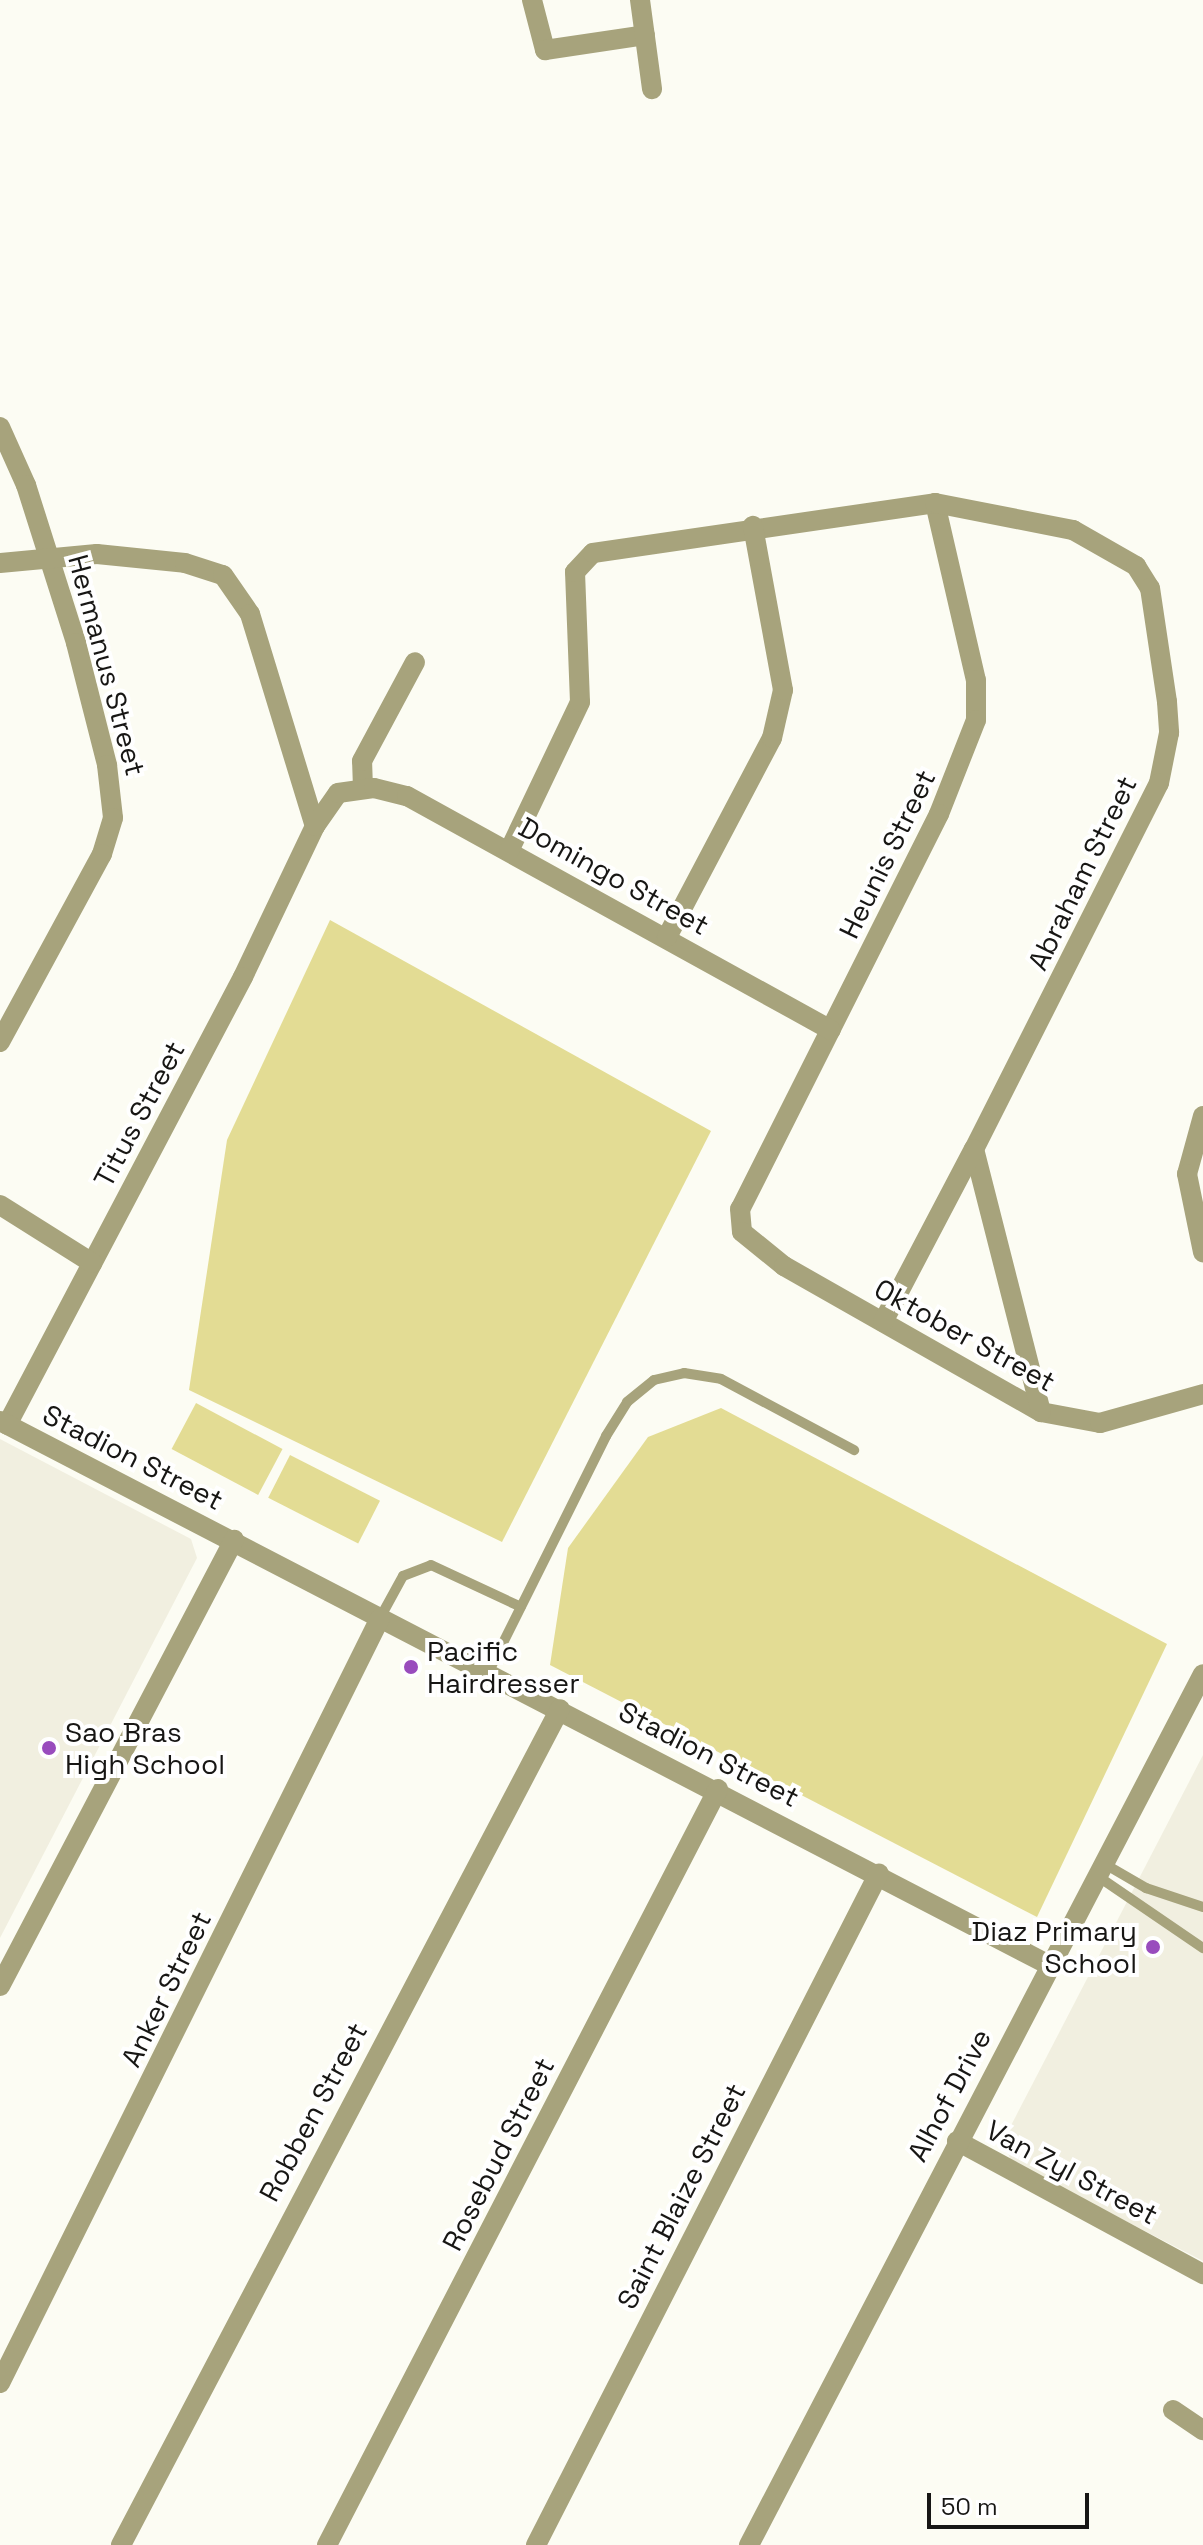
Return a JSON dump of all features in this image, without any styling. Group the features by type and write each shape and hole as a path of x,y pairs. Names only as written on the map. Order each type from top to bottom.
{"street":[{"path":"532,0 545,50 645,35"},
{"path":"640,0 652,89"},
{"name":"Hermanus Street","path":"0,427 50,556 107,765 113,818 102,854 0,1042"},
{"name":"Abraham Street","path":"509,851 580,702 577,566 605,549 935,503 1073,530 1136,566 1150,588 1167,702 1165,757 1142,822 883,1322"},
{"name":"Heunis Street","path":"740,1209 951,789 976,720 976,680 935,503"},
{"path":"667,937 772,738 783,690 753,526"},
{"path":"0,563 50,556 185,563 223,575 250,614 315,826"},
{"path":"363,788 365,753 415,662"},
{"name":"Domingo Street","path":"363,788 407,796 831,1030"},
{"name":"Titus Street","path":"4,1423 92,1263 315,826 338,793 363,788"},
{"path":"1203,1116 1187,1174 1203,1252"},
{"path":"974,1149 1041,1412"},
{"path":"0,1205 92,1263"},
{"name":"Oktober Street","path":"740,1209 742,1232 755,1249 1041,1412 1100,1423 1203,1394"},
{"name":"Stadion Street","path":"4,1423 718,1789 1049,1965"},
{"path":"0,1986 234,1540"},
{"name":"Anker Street","path":"0,2383 380,1618"},
{"name":"Alhof Drive","path":"749,2545 1203,1674"},
{"name":"Robben Street","path":"121,2545 560,1709"},
{"name":"Rosebud Street","path":"327,2545 718,1789"},
{"name":"Saint Blaize Street","path":"536,2545 879,1873"},
{"name":"Van Zyl Street","path":"957,2141 1203,2274"},
{"path":"1173,2410 1203,2430"}],"lane":[{"path":"488,1673 606,1436 627,1402 654,1380 684,1373 721,1379 854,1450"},
{"path":"380,1618 403,1576 431,1565 521,1607"},
{"path":"1100,1869 1203,1907"},
{"path":"1100,1869 1203,1948"}],"shaded area":[{"path":"330,920 711,1131 502,1542 189,1390 227,1140"},
{"path":"196,1403 283,1449 258,1495 172,1449"},
{"path":"721,1408 1167,1644 1037,1917 550,1665 568,1548 648,1437"},
{"name":"Sao Bras High School","path":"0,1439 191,1539 197,1558 0,1938"},
{"path":"290,1455 380,1501 358,1544 268,1498"},
{"name":"Diaz Primary School","path":"1203,1755 1203,2261 1011,2162 1004,2139"}],"place":[{"name":"Pacific Hairdresser","path":"411,1667"},
{"name":"Sao Bras High School","path":"49,1748"},
{"name":"Diaz Primary School","path":"1153,1947"}]}
